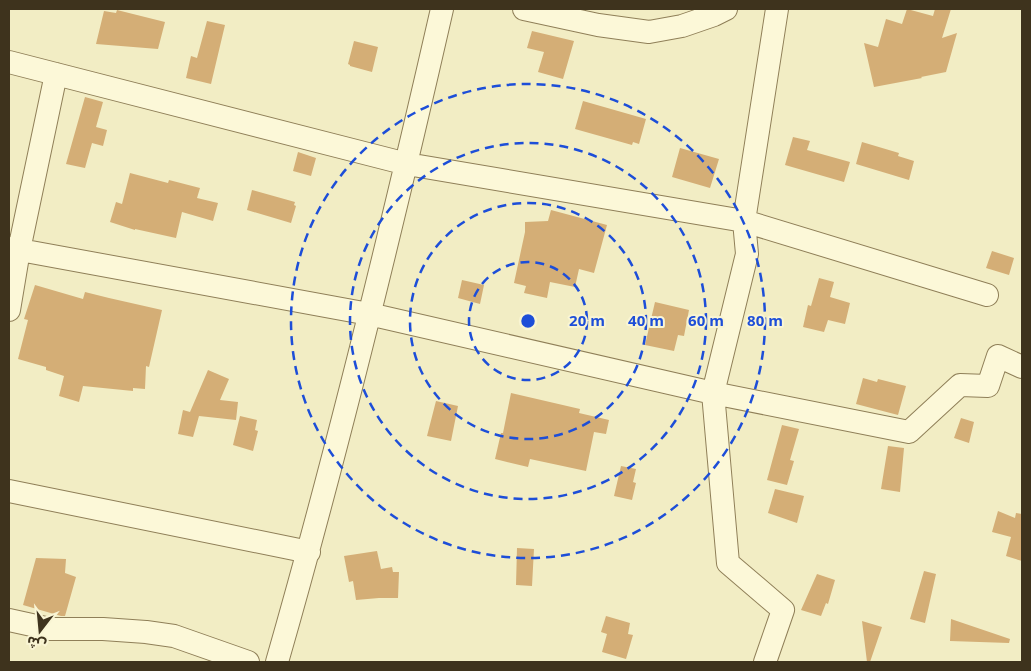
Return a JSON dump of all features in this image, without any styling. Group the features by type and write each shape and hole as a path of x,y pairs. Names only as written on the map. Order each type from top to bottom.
{"street":[{"path":"277,662 309,552 407,164 442,9"},
{"path":"524,9 598,25 649,32 682,26 714,16 726,9"},
{"path":"765,662 783,610 728,563 713,393 747,254 744,221 777,9"},
{"path":"9,62 407,164 744,221 988,295"},
{"path":"9,310 14,249 56,74"},
{"path":"14,249 369,314 713,393 910,432 960,385 988,386 998,356 1022,367"},
{"path":"9,491 309,552"},
{"path":"9,620 50,629 103,629 174,636 248,662"}],"building":[{"path":"907,9 933,16 935,9 951,9 942,38 957,33 946,72 874,87 864,43 878,47 886,19 902,24"},
{"path":"117,10 165,22 158,49 96,44 104,11 116,13"},
{"path":"207,21 225,25 211,84 186,78 191,56 197,58"},
{"path":"532,31 574,41 563,79 538,72 544,52 527,48"},
{"path":"354,41 378,47 372,72 348,64"},
{"path":"85,97 103,102 96,127 107,130 103,146 92,143 85,168 66,164"},
{"path":"583,101 646,119 639,144 633,142 632,145 575,129"},
{"path":"793,137 810,141 807,150 850,162 844,182 785,165"},
{"path":"862,142 899,153 898,156 914,161 909,180 856,164"},
{"path":"680,148 719,159 710,188 672,177"},
{"path":"298,152 316,158 311,176 293,171"},
{"path":"130,173 168,183 169,180 200,188 197,198 218,203 213,221 182,212 176,238 135,230 110,222 116,202 122,204"},
{"path":"252,190 295,202 294,205 296,206 291,223 247,210"},
{"path":"551,210 607,225 594,273 579,269 575,287 550,282 547,298 524,293 526,286 514,283 525,232 525,222 548,221"},
{"path":"992,251 1014,258 1009,275 986,268"},
{"path":"819,278 834,282 830,297 850,303 845,324 828,320 824,332 803,327 808,305 811,306"},
{"path":"462,280 484,285 480,304 458,298"},
{"path":"35,285 83,299 85,292 162,310 149,367 146,366 145,389 133,388 133,391 83,386 79,402 59,396 64,376 46,370 46,367 18,359 28,320 24,319"},
{"path":"655,302 689,310 684,336 678,335 674,351 645,345"},
{"path":"208,370 229,379 220,400 238,402 236,420 199,416 193,437 178,434 183,410 190,412"},
{"path":"863,378 877,382 878,379 906,386 898,415 856,404"},
{"path":"511,393 580,409 579,413 609,420 606,434 594,432 586,471 530,459 528,467 495,459 501,433 503,433"},
{"path":"436,401 458,406 451,441 427,436"},
{"path":"240,416 257,420 255,430 258,431 253,451 233,445"},
{"path":"961,418 974,422 969,443 954,438"},
{"path":"782,425 799,429 790,460 794,461 787,485 767,480"},
{"path":"888,446 904,448 900,492 881,489"},
{"path":"621,466 636,469 633,482 636,483 632,500 614,496"},
{"path":"775,489 804,496 797,523 768,513"},
{"path":"998,511 1015,518 1016,513 1022,514 1022,561 1006,556 1011,537 992,532"},
{"path":"517,548 534,549 532,586 516,585"},
{"path":"377,551 381,569 392,567 393,572 399,572 398,598 356,600 353,581 349,582 344,556"},
{"path":"36,558 66,559 65,573 76,577 65,616 23,605"},
{"path":"924,571 936,574 925,623 910,619"},
{"path":"817,574 835,580 828,604 826,603 821,616 801,610"},
{"path":"606,616 630,623 628,634 633,635 626,659 602,652 607,634 601,632"},
{"path":"951,619 1010,639 1009,643 950,641"},
{"path":"862,621 882,627 870,662 867,662"}]}
